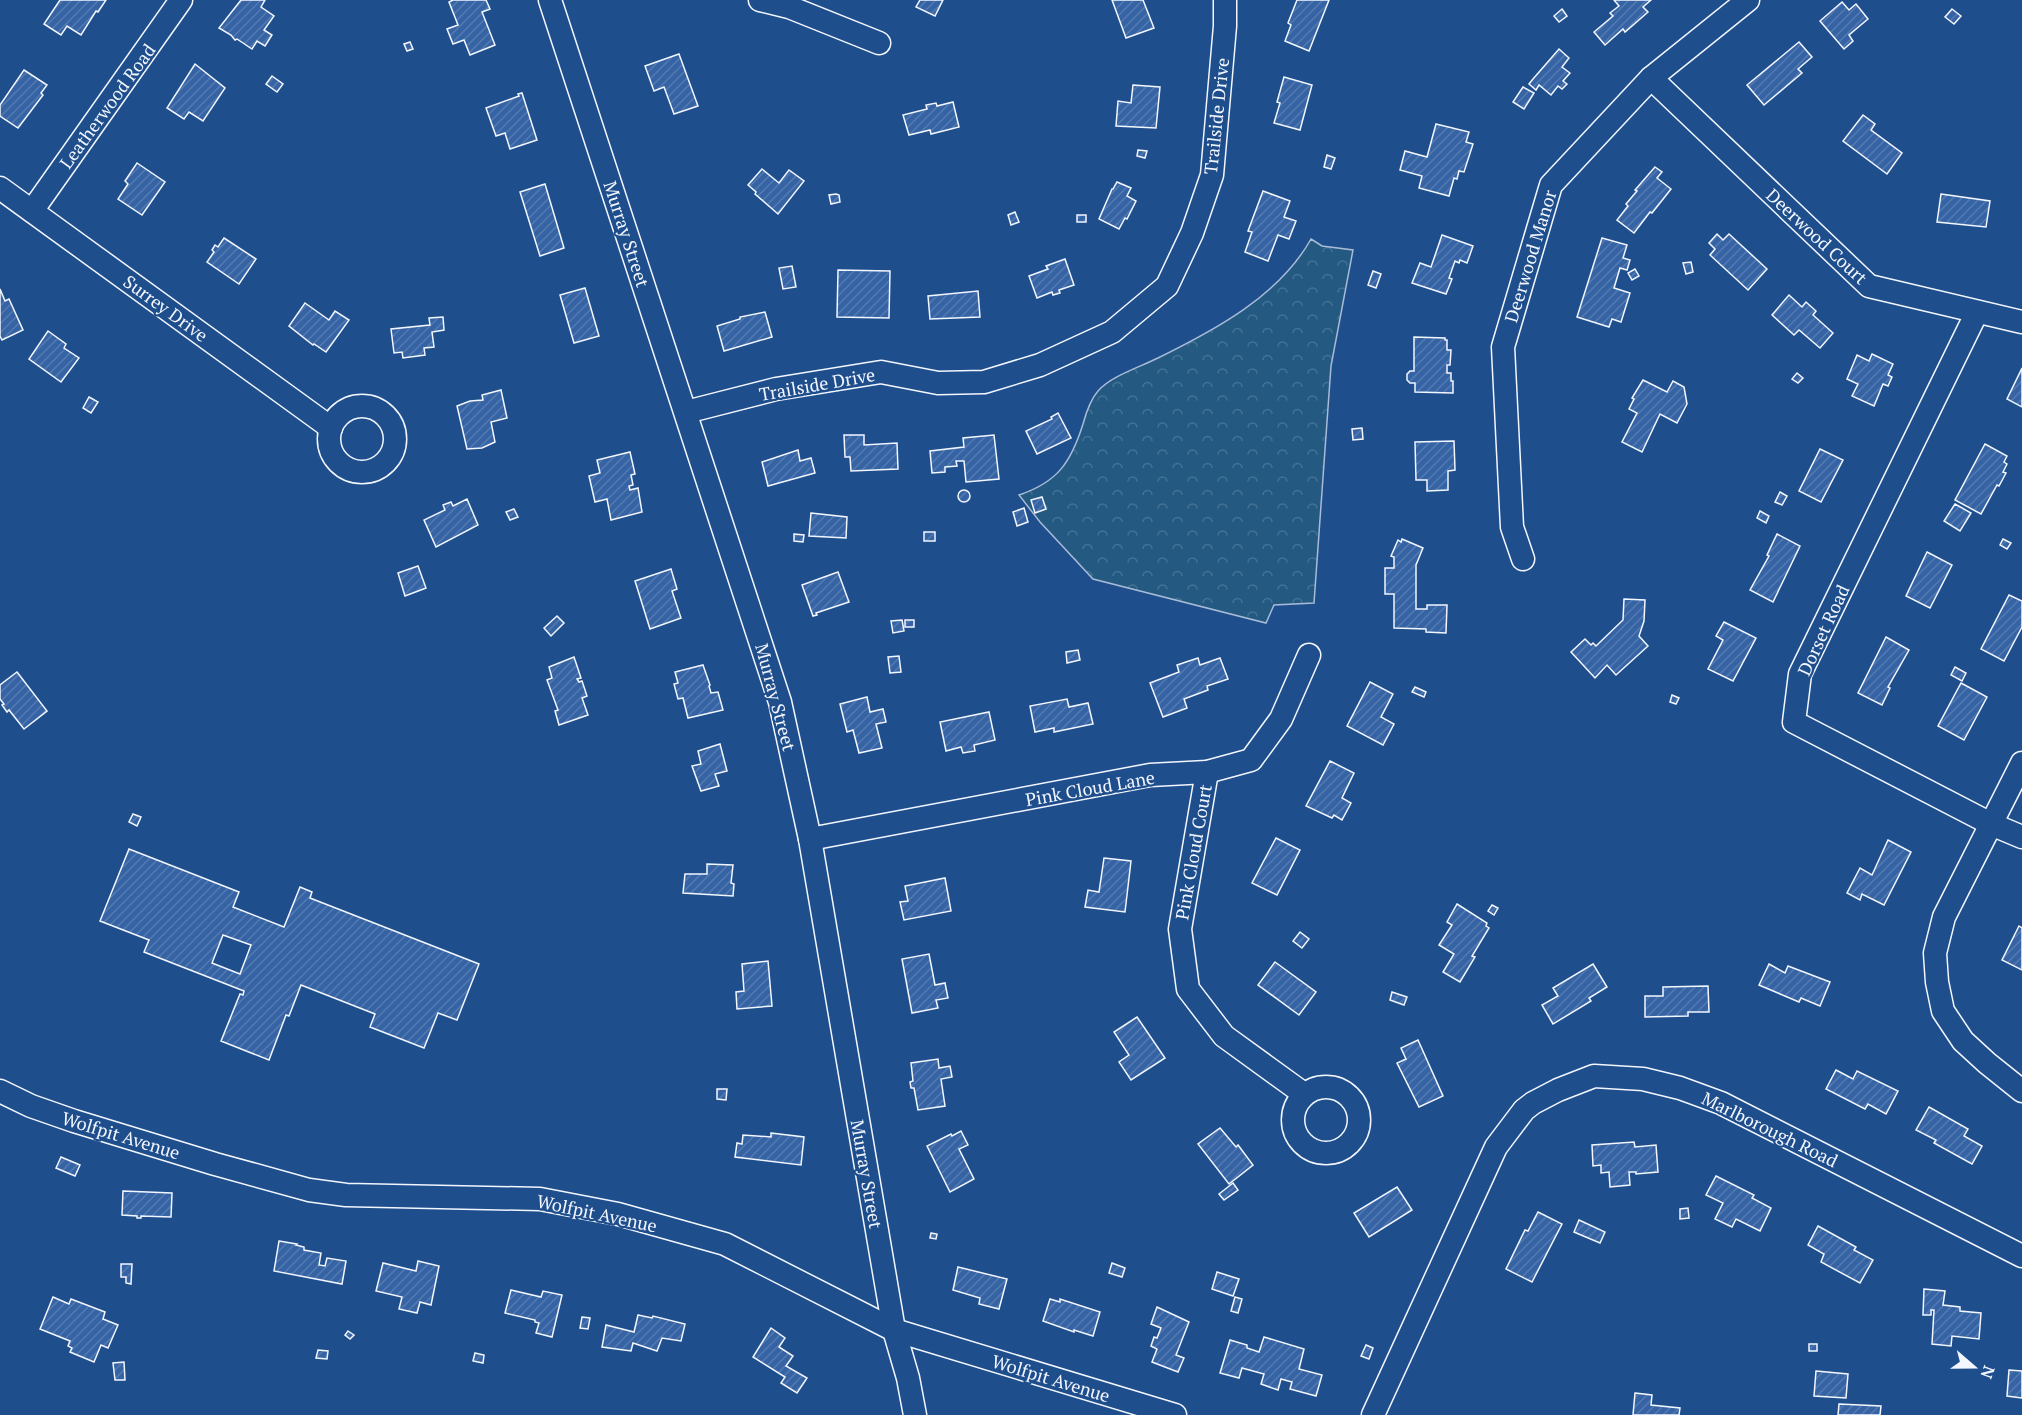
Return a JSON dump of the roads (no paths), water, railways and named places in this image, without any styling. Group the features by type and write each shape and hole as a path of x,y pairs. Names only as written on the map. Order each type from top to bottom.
{"street":[{"name":"Leatherwood Road","path":"32,211 181,0"},
{"name":"Murray Street","path":"550,0 780,702 810,839 894,1330 908,1378 915,1415"},
{"path":"760,0 789,7 879,43"},
{"name":"Trailside Drive","path":"686,412 776,389 881,372 938,382 984,382 1040,365 1112,332 1167,286 1192,233 1212,175 1225,26 1225,0"},
{"name":"Deerwood Manor","path":"1523,559 1512,527 1503,347 1551,185 1651,78 1748,0"},
{"name":"Deerwood Court","path":"1651,78 1869,286 2022,322"},
{"name":"Surrey Drive","path":"0,188 331,428"},
{"name":"Dorset Road","path":"1977,312 1800,674 1794,722 1991,824 2022,837"},
{"name":"Pink Cloud Lane","path":"810,839 1150,775 1207,772 1251,760 1281,719 1309,656"},
{"path":"2022,763 1944,917 1935,953 1937,982 1943,1011 1963,1041 2022,1091"},
{"name":"Pink Cloud Court","path":"1207,772 1180,930 1188,989 1224,1036 1304,1094"},
{"name":"Marlborough Road","path":"1373,1415 1496,1147 1524,1110 1533,1103 1594,1076 1643,1078 1721,1103 2022,1256"},
{"name":"Wolfpit Avenue","path":"0,1091 30,1106 74,1121 309,1190 346,1195 540,1199 618,1214 725,1244 894,1330 1174,1415"}]}
